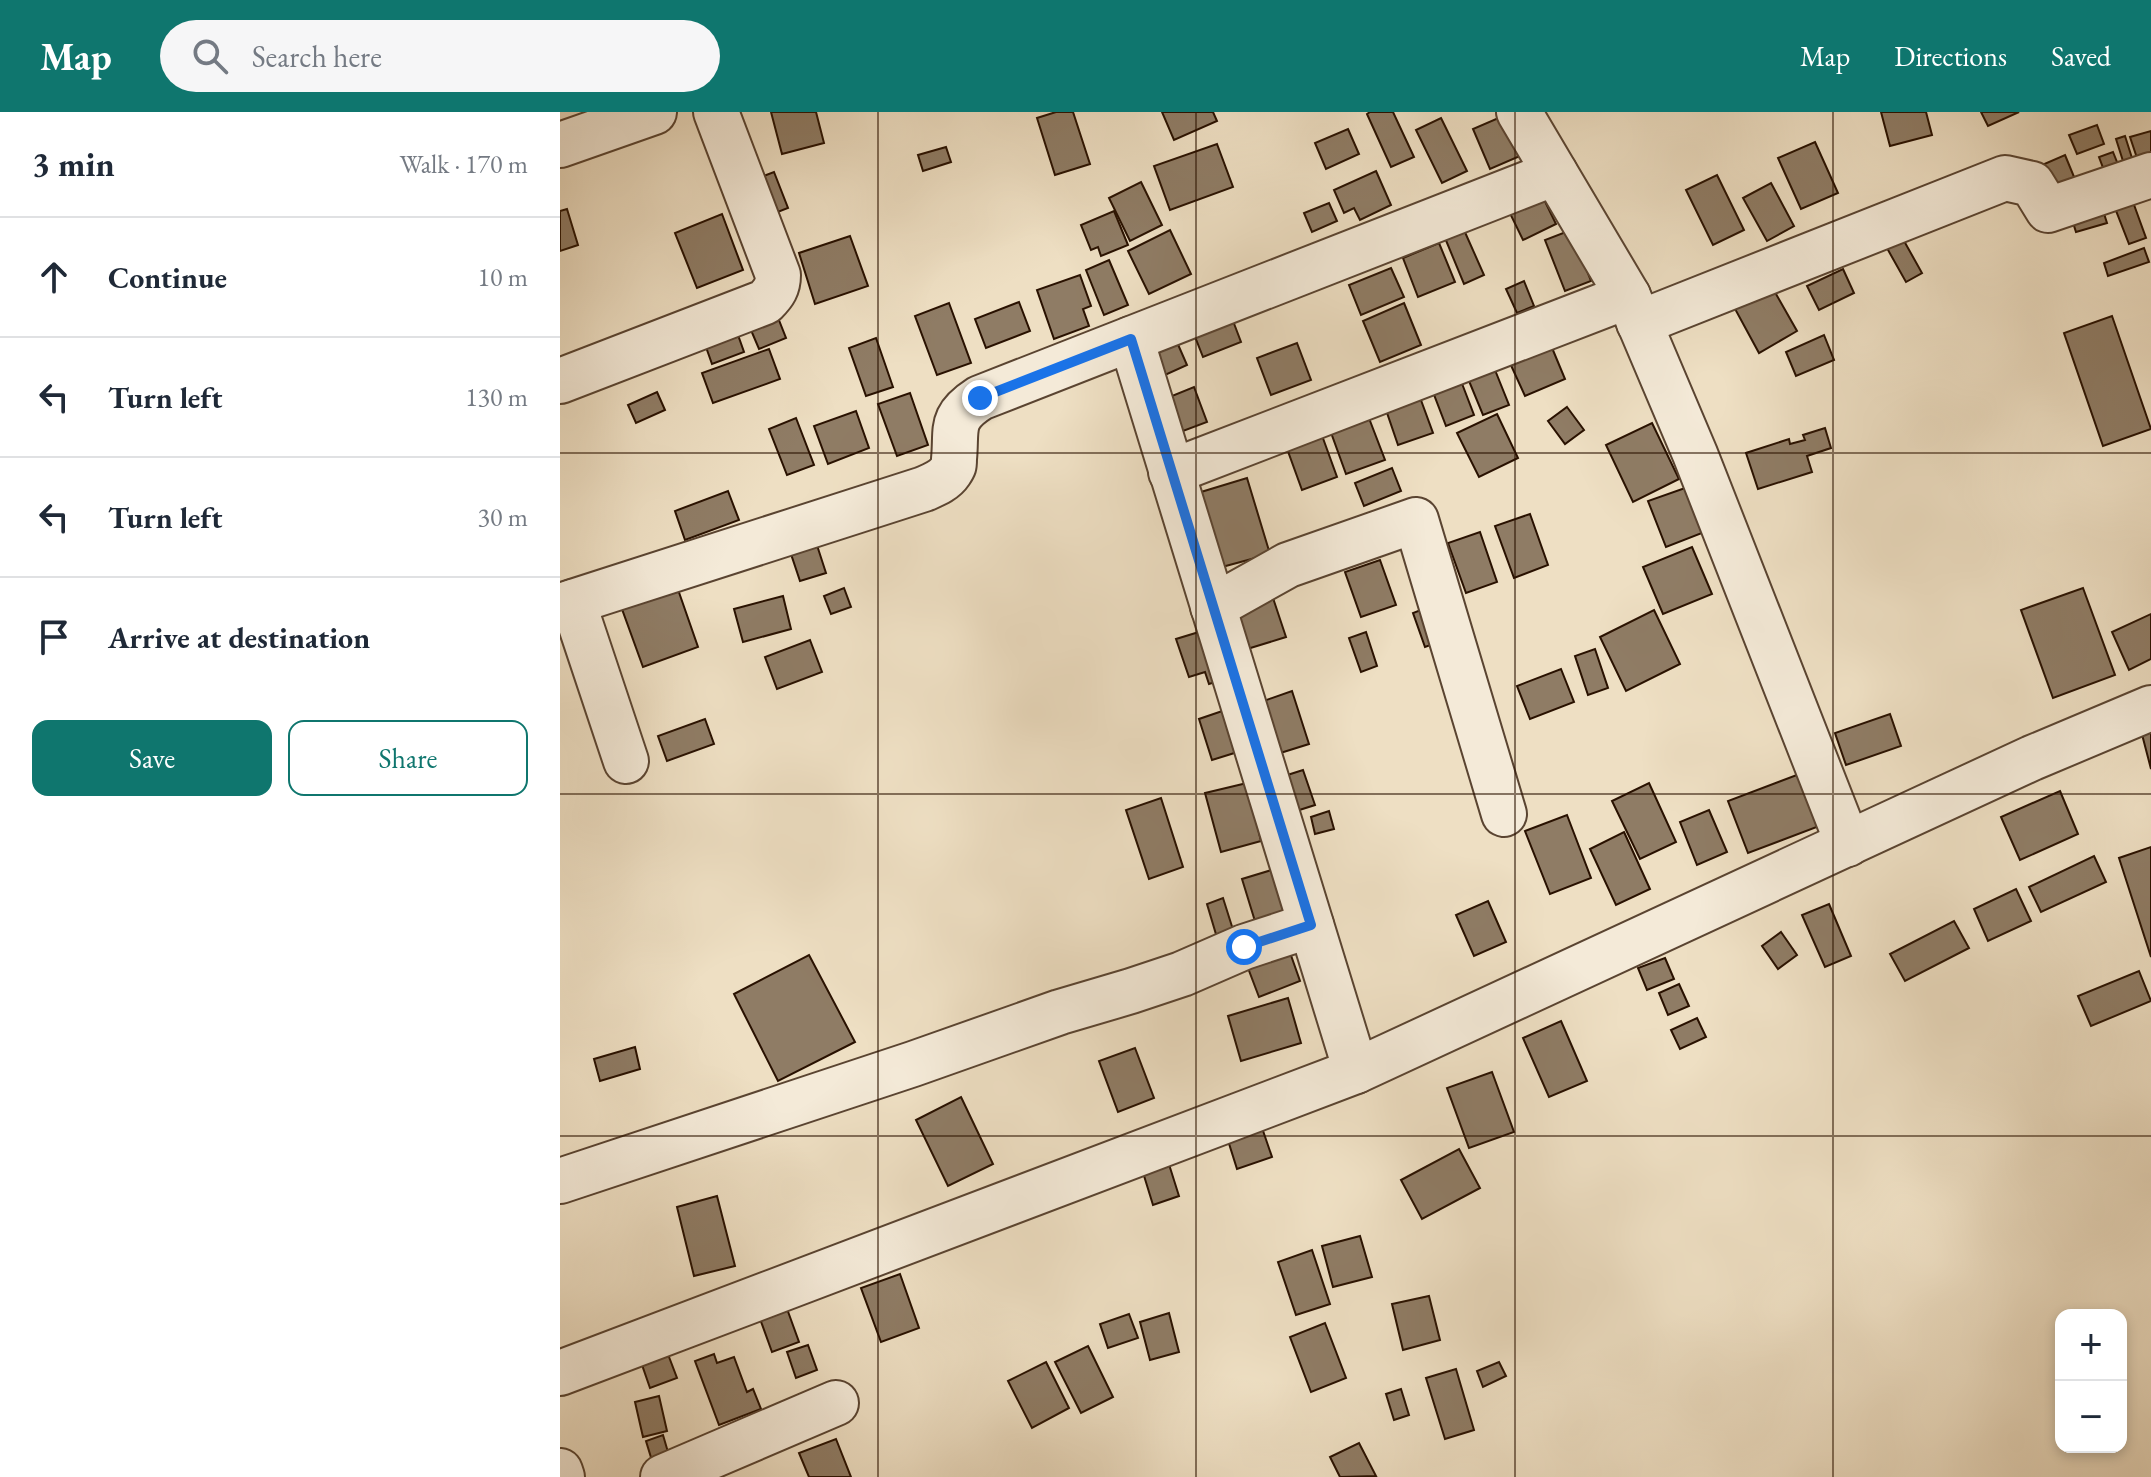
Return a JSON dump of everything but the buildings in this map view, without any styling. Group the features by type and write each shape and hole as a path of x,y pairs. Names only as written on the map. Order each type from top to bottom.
{"street":[{"path":"560,145 654,112"},
{"path":"560,381 765,302 774,293 778,275 716,112"},
{"path":"1519,112 1633,310 1695,454 1848,844"},
{"path":"626,761 566,604 924,489 942,480 953,467 955,426 967,406 980,398 1555,173"},
{"path":"1171,472 2005,178 2032,184 2048,210 2151,175"},
{"path":"1131,339 1356,1071"},
{"path":"1213,607 1288,565 1416,520 1504,814"},
{"path":"560,1373 1356,1071 2032,758 2151,708"},
{"path":"560,1181 1060,1012 1144,987 1244,947 1311,925"},
{"path":"663,1477 836,1403"},
{"path":"560,1471 562,1477"}],"route":[{"path":"980,398 1131,339 1311,925 1244,947"}]}
